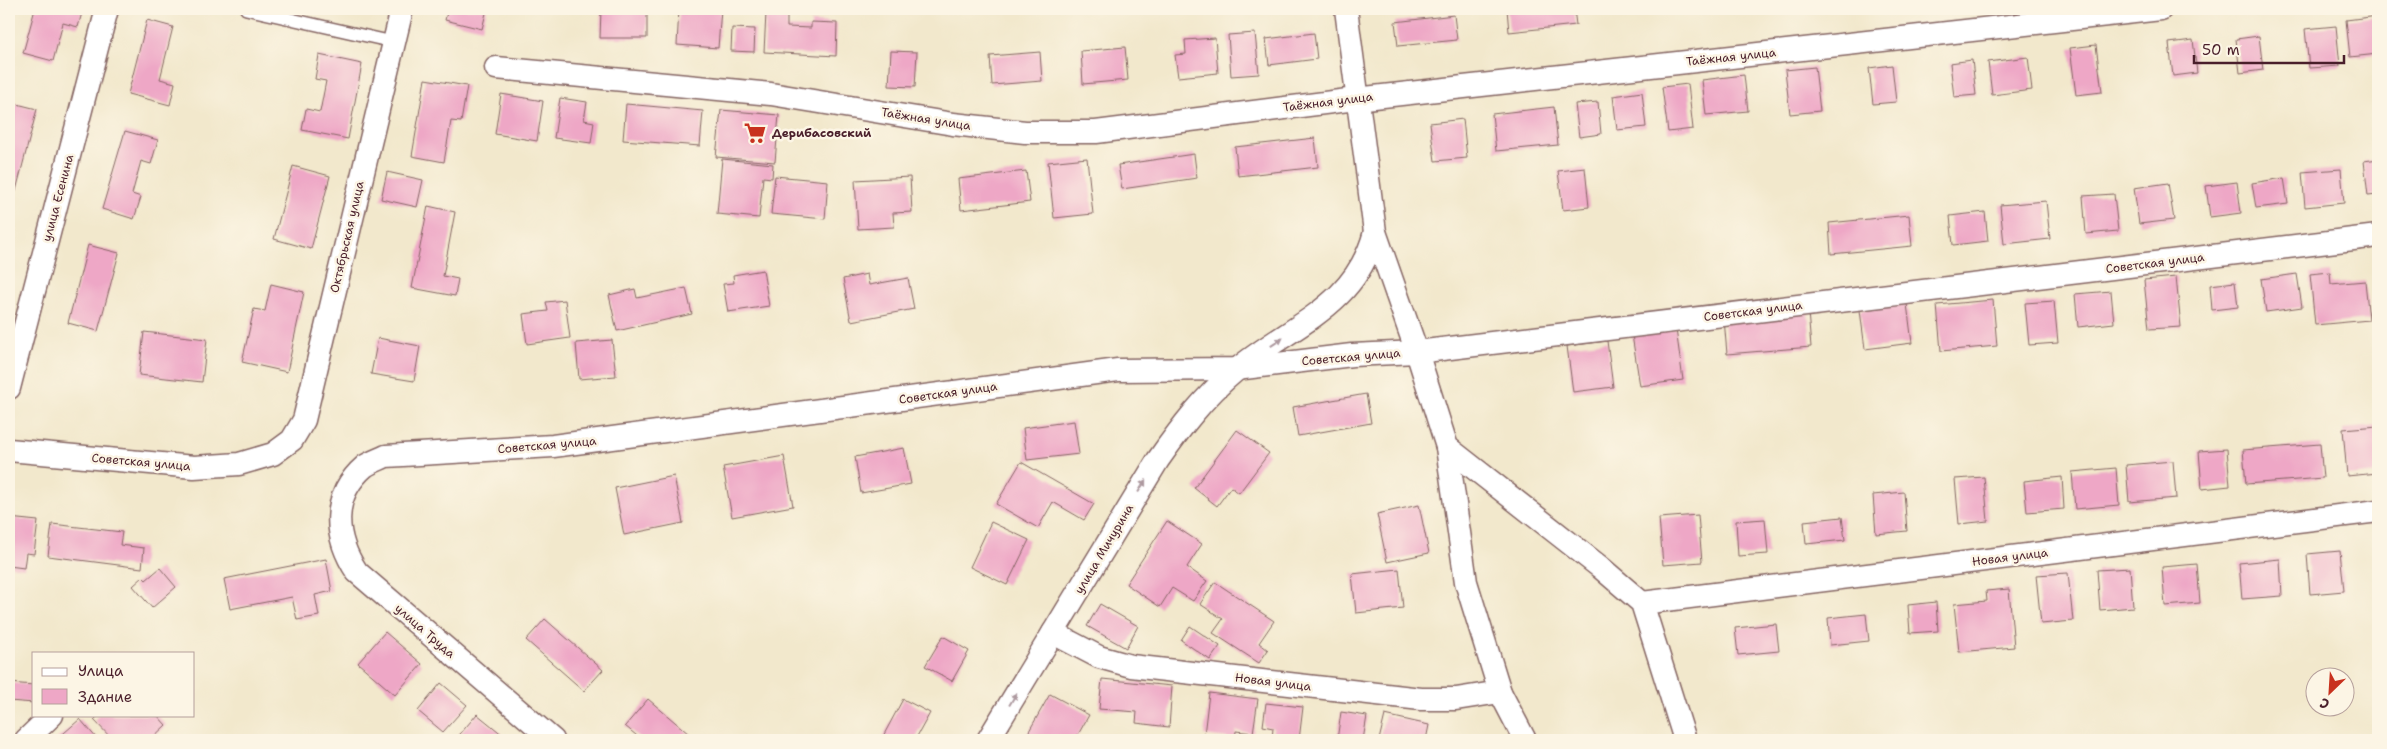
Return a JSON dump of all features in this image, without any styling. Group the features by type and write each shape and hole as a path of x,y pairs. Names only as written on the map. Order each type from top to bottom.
{"street":[{"name":"улица Есенина","path":"9,388 107,9"},
{"name":"Октябрьская улица","path":"273,454 292,440 304,420 402,9"},
{"path":"1346,9 1356,99 1375,232 1417,352 1446,447 1466,582 1500,692 1525,740"},
{"name":"Таёжная улица","path":"496,68 771,94 953,124 1025,132 1096,132 1356,99 2161,9"},
{"name":"улица Мичурина","path":"988,740 1158,460 1205,398 1236,370 1315,316 1345,290 1360,271 1369,252 1375,232"},
{"name":"Советская улица","path":"342,499 352,481 366,466 386,456 553,446 1118,370 1236,370 1352,355 1417,352 2378,236"},
{"path":"1446,447 1600,567 1642,603 1685,740"},
{"name":"Советская улица","path":"9,450 194,466 239,464 273,454"},
{"name":"улица Труда","path":"342,499 338,515 339,532 346,555 357,572 553,740"},
{"name":"Новая улица","path":"1642,603 2378,511"},
{"name":"Новая улица","path":"1053,633 1100,657 1131,666 1421,699 1456,699 1500,692"},
{"path":"26,740 51,716"}],"lane":[{"path":"246,9 393,42"}],"building":[{"path":"35,9 83,9 78,27 63,23 53,61 23,53"},
{"path":"448,9 487,9 482,29 445,20"},
{"path":"601,9 647,9 647,38 600,38"},
{"path":"679,9 721,9 718,48 677,45"},
{"path":"1507,9 1574,9 1576,25 1509,32"},
{"path":"766,13 787,14 787,27 811,28 811,22 837,23 836,56 764,52"},
{"path":"1454,15 1457,40 1398,46 1395,22"},
{"path":"2378,16 2378,54 2350,57 2346,20"},
{"path":"147,20 173,27 160,79 175,83 170,105 128,94"},
{"path":"2336,26 2340,66 2309,68 2305,29"},
{"path":"732,28 755,29 754,52 731,51"},
{"path":"1255,33 1259,74 1231,76 1228,35"},
{"path":"1314,33 1317,59 1269,65 1266,39"},
{"path":"2259,36 2263,70 2240,73 2236,39"},
{"path":"1215,38 1218,73 1178,77 1175,55 1186,54 1185,40"},
{"path":"2193,40 2197,73 2173,76 2169,43"},
{"path":"2096,45 2102,92 2076,95 2070,48"},
{"path":"1125,47 1128,80 1083,84 1081,51"},
{"path":"891,51 917,52 915,87 889,86"},
{"path":"1040,52 1042,81 992,85 990,56"},
{"path":"319,55 362,64 348,139 302,130 306,109 320,112 326,81 315,79"},
{"path":"2028,57 2032,90 1992,95 1988,62"},
{"path":"1972,60 1976,95 1954,97 1950,63"},
{"path":"1892,65 1896,102 1873,104 1869,68"},
{"path":"1815,67 1820,111 1790,114 1785,70"},
{"path":"1744,75 1748,111 1706,115 1702,80"},
{"path":"425,79 467,86 461,122 451,121 444,162 412,156"},
{"path":"1688,84 1693,129 1668,132 1662,87"},
{"path":"1642,92 1646,127 1617,130 1613,96"},
{"path":"501,94 543,101 537,141 495,134"},
{"path":"560,98 587,102 584,120 594,122 591,143 554,138"},
{"path":"9,102 37,109 11,210 9,209"},
{"path":"1598,102 1601,134 1579,137 1575,104"},
{"path":"626,104 703,111 700,146 623,140"},
{"path":"1554,107 1558,145 1496,151 1492,114"},
{"path":"721,110 779,115 775,162 716,157"},
{"path":"1463,119 1467,158 1435,161 1430,123"},
{"path":"125,131 158,140 151,164 141,161 132,194 141,197 134,219 102,209"},
{"path":"1315,138 1318,167 1238,176 1235,147"},
{"path":"1194,154 1197,178 1122,189 1118,165"},
{"path":"1087,158 1093,214 1054,218 1048,162"},
{"path":"722,159 773,164 772,178 763,177 759,218 717,214"},
{"path":"2378,159 2378,195 2368,196 2364,161"},
{"path":"293,166 330,176 311,249 274,239"},
{"path":"1585,168 1589,207 1563,210 1558,171"},
{"path":"2341,169 2344,203 2305,207 2302,172"},
{"path":"1026,171 1030,202 961,210 958,179"},
{"path":"387,172 423,180 417,207 381,199"},
{"path":"775,176 828,181 825,219 771,214"},
{"path":"910,177 912,212 893,213 894,227 858,229 855,180"},
{"path":"2284,178 2288,204 2256,208 2252,183"},
{"path":"2237,182 2241,213 2210,217 2206,186"},
{"path":"2168,183 2174,220 2139,224 2134,188"},
{"path":"2114,194 2118,231 2086,234 2083,196"},
{"path":"2046,201 2050,239 2004,244 2000,205"},
{"path":"428,206 455,212 443,276 458,279 455,296 412,288"},
{"path":"1985,212 1988,241 1953,245 1950,216"},
{"path":"1909,215 1912,246 1831,254 1829,223"},
{"path":"88,245 119,253 98,331 68,323"},
{"path":"763,270 769,306 728,312 723,284 734,283 733,275"},
{"path":"2330,272 2331,284 2365,281 2369,320 2315,325 2310,274"},
{"path":"867,274 869,285 908,278 914,309 851,321 843,279"},
{"path":"2297,274 2302,307 2266,312 2261,279"},
{"path":"2176,277 2181,327 2149,329 2144,280"},
{"path":"2235,282 2238,307 2212,310 2210,285"},
{"path":"271,284 304,292 287,372 242,362 254,309 265,311"},
{"path":"686,288 692,314 617,331 609,295 635,289 637,298"},
{"path":"2111,291 2114,323 2078,327 2075,294"},
{"path":"565,300 570,338 527,344 523,314 548,311 546,302"},
{"path":"1993,300 1997,346 1941,351 1937,305"},
{"path":"2054,301 2058,343 2029,345 2025,303"},
{"path":"1907,304 1912,343 1865,349 1860,310"},
{"path":"1808,312 1811,347 1727,354 1724,319"},
{"path":"1676,329 1683,380 1640,386 1632,335"},
{"path":"144,332 207,339 202,382 139,375"},
{"path":"378,338 420,346 414,381 371,374"},
{"path":"612,340 616,376 579,379 576,343"},
{"path":"1607,341 1613,387 1573,392 1567,346"},
{"path":"1366,394 1371,423 1298,436 1293,407"},
{"path":"1074,421 1079,454 1027,460 1023,428"},
{"path":"2378,426 2378,473 2347,476 2343,429"},
{"path":"1237,430 1269,453 1239,493 1231,487 1217,506 1194,488"},
{"path":"2320,444 2323,478 2246,484 2243,450"},
{"path":"904,448 911,484 861,493 855,457"},
{"path":"2227,449 2230,486 2202,489 2199,451"},
{"path":"784,456 793,506 732,517 723,467"},
{"path":"2173,461 2176,498 2129,502 2126,465"},
{"path":"1021,462 1094,504 1084,520 1053,502 1038,528 996,504"},
{"path":"2116,468 2119,505 2075,509 2072,472"},
{"path":"674,476 683,523 624,535 615,488"},
{"path":"1984,477 1988,521 1959,524 1955,479"},
{"path":"2062,477 2064,509 2027,512 2024,481"},
{"path":"1904,492 1907,531 1876,534 1873,495"},
{"path":"1419,505 1429,553 1387,562 1377,514"},
{"path":"1698,515 1702,562 1663,565 1659,518"},
{"path":"1842,517 1845,540 1806,544 1804,521"},
{"path":"9,518 38,521 34,554 26,553 24,568 9,566"},
{"path":"1765,519 1768,554 1738,556 1736,521"},
{"path":"1167,521 1202,544 1187,567 1207,581 1193,601 1172,588 1160,607 1126,584"},
{"path":"991,522 1029,540 1007,585 970,567"},
{"path":"52,524 122,532 120,545 144,548 142,568 48,556"},
{"path":"2340,551 2344,591 2310,594 2307,554"},
{"path":"326,559 332,591 315,595 319,616 297,620 292,597 230,609 224,579"},
{"path":"2280,559 2282,596 2242,599 2239,563"},
{"path":"2197,564 2200,603 2165,606 2162,567"},
{"path":"160,568 176,587 152,608 133,586 143,577 146,580"},
{"path":"2130,568 2133,607 2100,610 2097,570"},
{"path":"1399,569 1403,608 1356,613 1352,574"},
{"path":"2068,573 2073,621 2041,624 2036,575"},
{"path":"1215,582 1274,621 1259,643 1268,650 1259,663 1213,633 1223,619 1200,604"},
{"path":"2009,589 2014,647 1959,652 1954,604 1987,601 1986,591"},
{"path":"1936,602 1938,631 1910,633 1908,605"},
{"path":"1100,604 1138,626 1126,648 1087,626"},
{"path":"1866,614 1869,641 1830,645 1828,618"},
{"path":"545,619 603,670 584,691 526,640"},
{"path":"1776,624 1779,651 1738,655 1735,628"},
{"path":"1190,626 1220,646 1210,660 1181,640"},
{"path":"385,632 422,664 395,695 358,663"},
{"path":"943,636 969,651 952,681 925,666"},
{"path":"1102,679 1172,686 1169,727 1136,723 1137,712 1099,709"},
{"path":"9,683 32,685 32,703 9,701"},
{"path":"441,683 467,705 443,732 418,711"},
{"path":"1209,693 1258,699 1253,733 1236,731 1235,739 1204,735"},
{"path":"1050,694 1089,715 1075,740 1024,740"},
{"path":"648,699 696,740 642,740 625,726"},
{"path":"903,699 930,713 915,740 881,740"},
{"path":"1266,703 1303,707 1299,740 1272,740 1273,728 1263,726"},
{"path":"1341,712 1367,716 1363,740 1337,740"},
{"path":"477,714 509,740 455,740"},
{"path":"1385,715 1429,725 1426,740 1379,740"},
{"path":"98,716 158,716 166,725 150,740 113,740 94,720"},
{"path":"80,719 98,740 56,740"}],"place":[{"name":"Дерибасовский","path":"755,133"}]}
